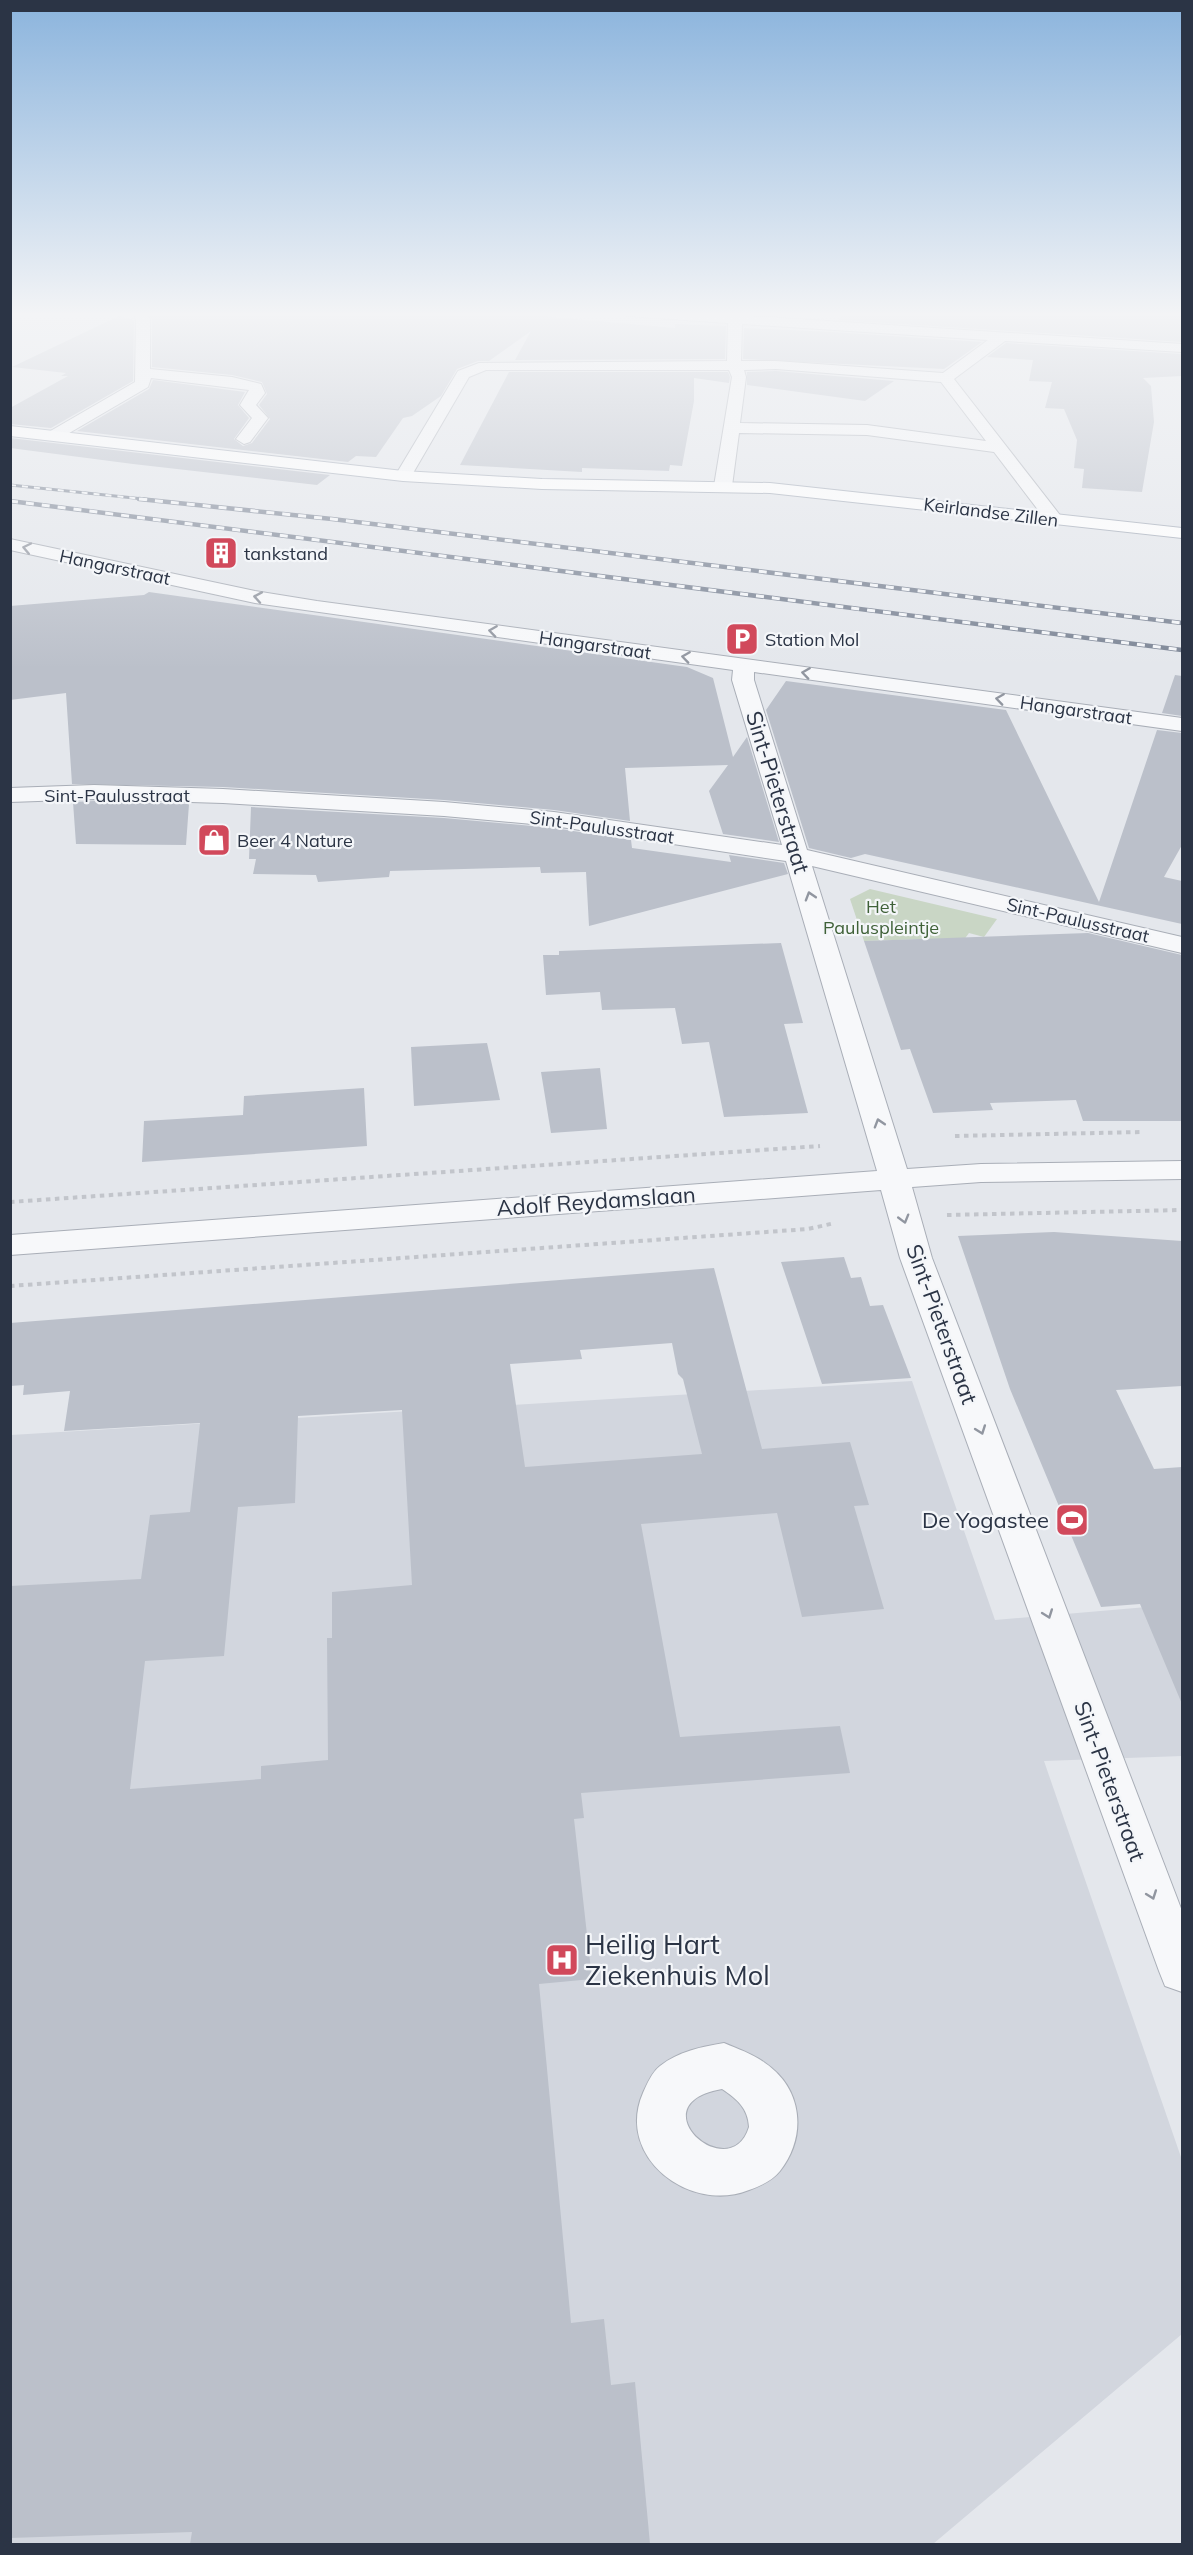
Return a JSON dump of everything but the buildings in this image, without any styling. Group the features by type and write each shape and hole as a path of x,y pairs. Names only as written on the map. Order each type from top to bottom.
{"main road":[{"name":"Keirlandse Zillen","path":"12,431 403,476 542,484 723,486 813,492 1182,533"}],"street":[{"path":"53,436 61,431"},
{"path":"244,439 250,431"},
{"path":"403,476 429,431"},
{"path":"723,486 731,431"},
{"path":"868,431 995,442"},
{"path":"987,431 1053,519"},
{"name":"Hangarstraat","path":"10,544 285,602 1182,724"},
{"path":"124,569 167,563 189,564"},
{"path":"263,579 280,586 285,602"},
{"name":"Sint-Pieterstraat","path":"744,665 743,680 886,1146 903,1216 1070,1675 1182,1971"},
{"name":"Sint-Paulusstraat","path":"10,795 94,792 223,796 444,809 555,819 797,855 1182,945"},
{"name":"Adolf Reydamslaan","path":"10,1245 1002,1172 1182,1170"}],"path":[{"path":"10,1286 796,1230 850,1219 1182,1210"}],"shaded area":[{"name":"Heilig Hart Ziekenhuis Mol","path":"912,1381 995,1620 1182,1604 1182,1756 1044,1761 1182,2160 1182,2334 933,2544 11,2544 11,1435"}],"green space":[{"name":"Het Pauluspleintje","path":"870,889 997,919 984,937 969,933 960,945 926,939 864,941 850,899"}],"railway":[{"path":"10,485 153,500"},
{"path":"139,499 332,519 1182,623"},
{"path":"10,501 1182,650"}],"place":[{"name":"tankstand","path":"221,553"},
{"name":"Station Mol","path":"742,639"},
{"name":"Beer 4 Nature","path":"214,840"},
{"name":"De Yogastee","path":"1072,1520"},
{"name":"Heilig Hart Ziekenhuis Mol","path":"562,1960"}]}
